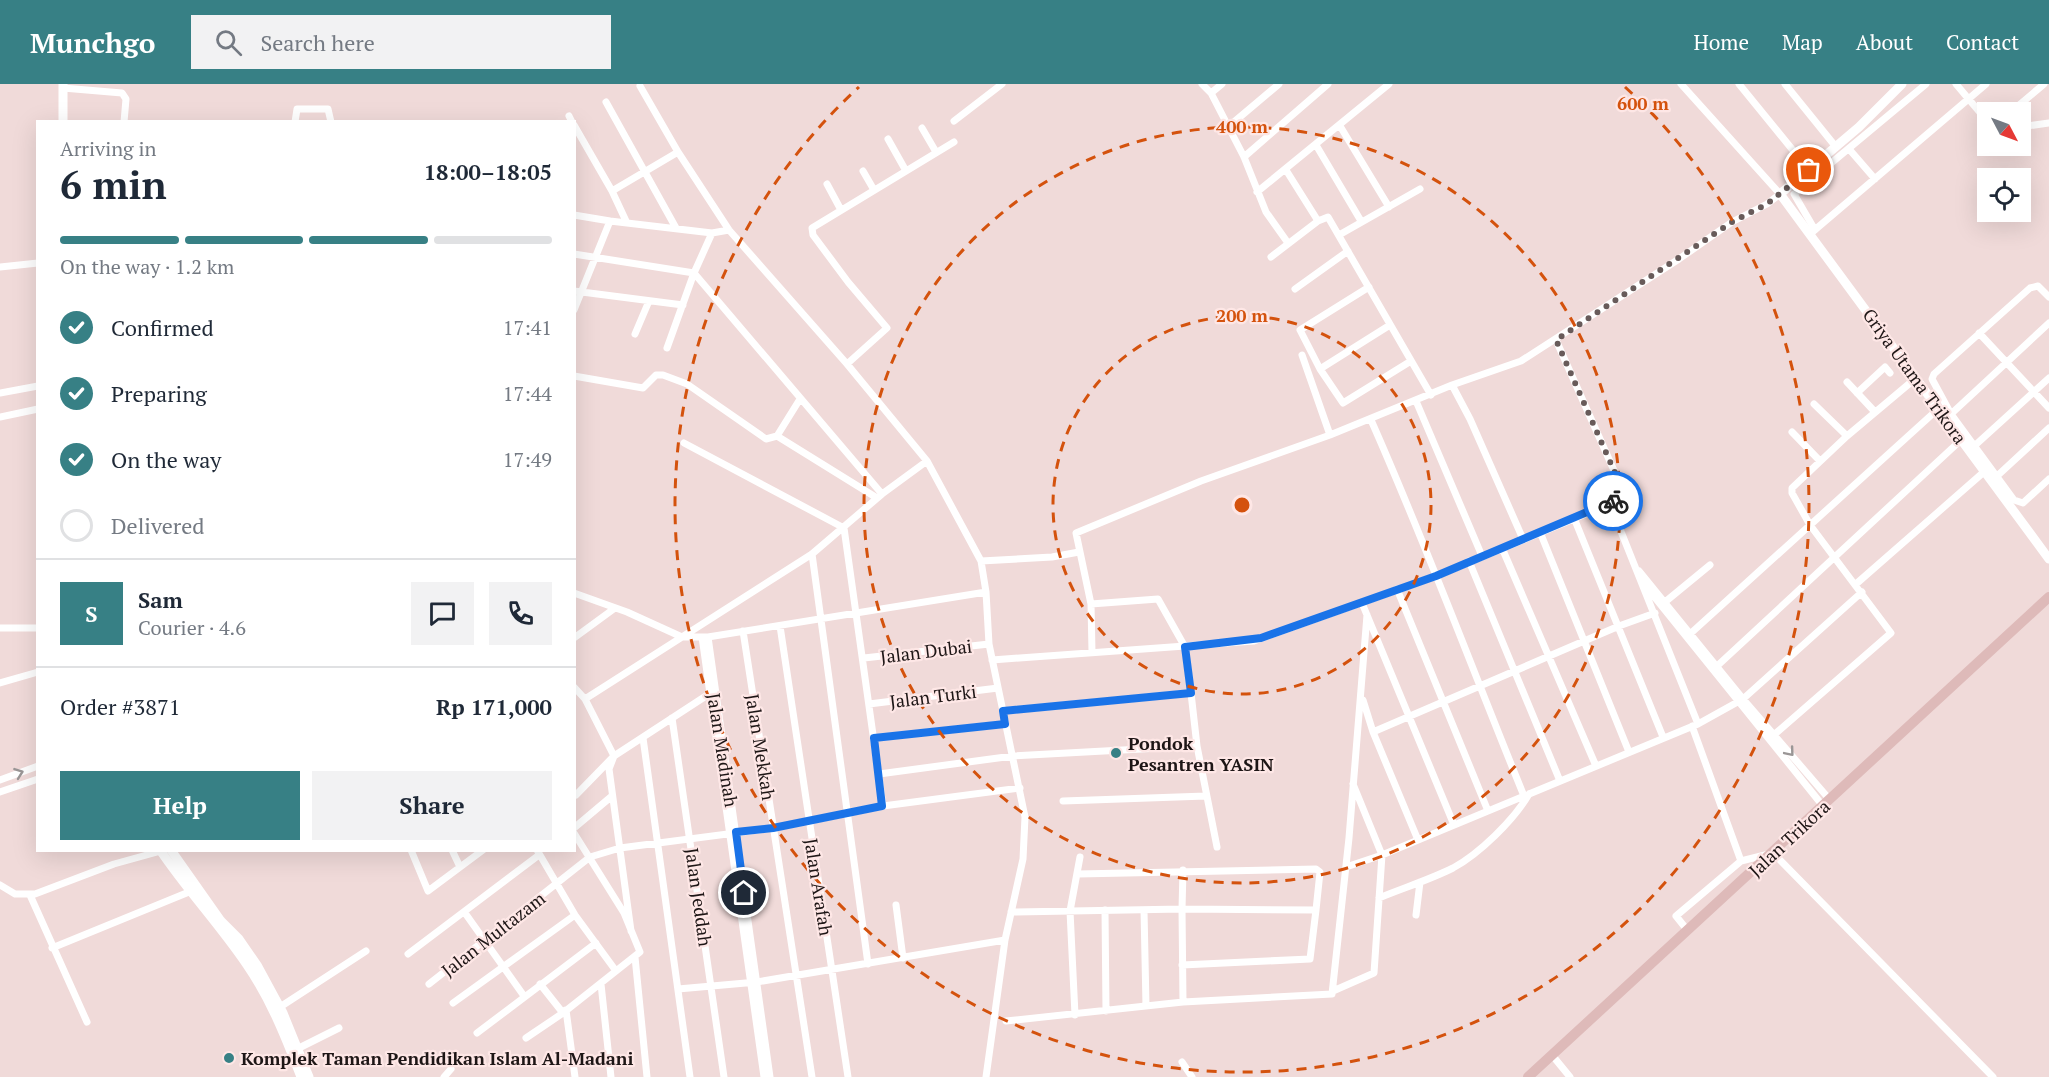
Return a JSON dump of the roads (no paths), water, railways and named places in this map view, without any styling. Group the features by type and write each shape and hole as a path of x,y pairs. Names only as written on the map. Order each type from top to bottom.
{"main road":[{"name":"Jalan Trikora","path":"1528,1077 2049,597"}],"street":[{"path":"954,121 1002,84"},
{"path":"1202,84 1211,93 1244,157 1266,212 1288,243"},
{"path":"1211,93 1222,84"},
{"path":"1228,127 1279,84"},
{"path":"1244,157 1328,84"},
{"path":"1257,192 1389,84"},
{"path":"1681,84 1780,194"},
{"path":"1739,84 1809,170"},
{"path":"1785,84 1836,147"},
{"path":"1926,84 1794,194 1812,232 1986,84"},
{"path":"1956,84 1977,109"},
{"path":"2023,102 2044,84"},
{"path":"57,120 61,85"},
{"path":"61,85 63,120"},
{"path":"61,85 122,93 126,99 124,120"},
{"path":"1092,652 1091,604 1076,533 1201,481 1371,420 1452,385 1521,361 1732,222 1767,204 1836,147 1900,85"},
{"path":"640,86 678,152 729,230 847,364 927,461 981,561 986,592 989,644 1020,788 1025,839 1005,940 986,1077"},
{"path":"606,102 676,228"},
{"path":"295,120 297,109 318,108 328,110 330,120"},
{"path":"2031,125 2049,123"},
{"path":"1340,126 1389,207"},
{"path":"576,128 612,191 626,221"},
{"path":"922,128 936,152"},
{"path":"888,139 906,171"},
{"path":"847,364 887,328 848,282 813,235 812,228 954,142"},
{"path":"1316,145 1361,221"},
{"path":"1849,149 1875,179"},
{"path":"612,191 678,152"},
{"path":"1286,170 1318,221"},
{"path":"863,171 874,190"},
{"path":"826,184 841,210"},
{"path":"1339,235 1420,189"},
{"name":"Griya Utama Trikora","path":"1780,194 1812,232 1961,440 1972,449 1985,471 2049,559"},
{"path":"576,215 712,233 729,230"},
{"path":"1271,257 1318,221 1328,217 1431,395"},
{"path":"610,221 578,292 683,305"},
{"path":"667,348 694,273 712,233"},
{"path":"1295,289 1348,251"},
{"path":"576,254 694,273 880,496"},
{"path":"0,267 36,263"},
{"path":"2049,297 2038,286 2030,288 1932,377 1932,383 1972,449 2019,504 2049,479"},
{"path":"1368,287 1300,330 1320,369 1343,403 1411,361"},
{"path":"635,334 648,301"},
{"path":"1951,414 2049,323"},
{"path":"1320,369 1390,325"},
{"path":"1979,333 2049,408"},
{"path":"992,660 1254,640 1436,576 1610,504 1619,494 1620,484 1556,340"},
{"path":"1302,355 1330,435"},
{"path":"1857,393 1885,367 1890,373"},
{"path":"576,376 643,388 656,375 663,375 687,384 766,439 777,436 800,399"},
{"path":"1775,734 1891,633 1810,525 1791,490 1847,436 1916,378"},
{"path":"1972,449 2049,378"},
{"path":"1847,382 1875,412"},
{"path":"1452,385 1470,419 1522,539"},
{"path":"0,393 36,386"},
{"path":"1416,401 1482,556"},
{"path":"1814,404 1847,436"},
{"path":"0,417 36,409"},
{"path":"1690,634 1938,409"},
{"path":"1371,420 1422,536 1479,686 1526,795 1521,807 1501,830 1462,862 1379,898"},
{"path":"1996,477 2049,428"},
{"path":"1792,432 1820,461"},
{"path":"777,436 880,496"},
{"path":"1716,667 1961,440"},
{"path":"684,443 844,528"},
{"path":"585,699 812,554 880,496 927,461"},
{"path":"1856,584 1985,471"},
{"path":"1610,504 1655,613 1741,861"},
{"path":"1574,518 1663,737"},
{"path":"844,528 864,658 882,806"},
{"path":"1540,532 1629,752"},
{"path":"1502,549 1596,766"},
{"path":"981,561 1052,557 1079,552"},
{"path":"812,554 867,964"},
{"path":"1468,561 1560,781"},
{"path":"1632,562 1741,701 1775,734 1827,803"},
{"path":"1665,602 1710,565"},
{"path":"1640,578 1827,803"},
{"path":"1397,589 1488,811"},
{"path":"576,594 682,637 705,637 986,592"},
{"path":"1346,867 1419,840 1695,725 1741,701 1862,592"},
{"path":"1091,604 1158,598 1185,647 1197,746 1217,847"},
{"path":"1362,603 1454,825"},
{"path":"576,637 615,608"},
{"path":"1373,732 1619,626 1655,613"},
{"path":"1332,991 1362,698 1367,615"},
{"name":"Jalan Arafah","path":"780,626 848,1077"},
{"path":"0,628 36,628"},
{"name":"Jalan Mekkah","path":"743,631 812,1077"},
{"name":"Jalan Madinah","path":"705,637 711,693 770,1077"},
{"name":"Jalan Dubai","path":"864,658 989,644"},
{"path":"0,684 36,673"},
{"name":"Jalan Turki","path":"869,704 998,688"},
{"path":"576,689 585,699 614,756 609,769 631,931"},
{"path":"576,795 614,756 711,693"},
{"path":"1003,711 1191,693"},
{"path":"1362,698 1373,732 1419,840"},
{"name":"Jalan Jeddah","path":"672,718 724,1077"},
{"path":"874,738 1005,724"},
{"path":"643,738 690,1077"},
{"path":"879,774 1013,756 1197,746"},
{"path":"0,780 36,767"},
{"path":"0,792 36,780"},
{"path":"1006,1021 1183,1002 1330,995 1332,991 1374,973 1382,855 1352,782"},
{"path":"590,857 620,849 773,828 882,806 1020,788"},
{"path":"576,826 612,795"},
{"path":"1063,801 1206,796"},
{"path":"526,1038 601,984 635,957 640,950 576,835"},
{"path":"0,885 15,894 30,895 114,864 156,852"},
{"path":"161,852 189,892 247,964 278,1018 301,1077"},
{"path":"172,852 220,921 243,945 280,1007 309,1077"},
{"path":"412,852 428,891 480,852"},
{"path":"453,852 460,867"},
{"path":"408,954 465,913 538,853 575,915 616,971"},
{"path":"1688,931 1676,916 1741,861 1773,853 1994,1077"},
{"name":"Jalan Multazam","path":"429,984 590,857"},
{"path":"1075,1014 1070,911 1080,857"},
{"path":"1078,874 1183,870 1318,869 1310,959 1182,965"},
{"path":"1183,870 1183,1002"},
{"path":"1416,915 1420,882"},
{"path":"52,948 189,892"},
{"path":"30,895 87,1022"},
{"path":"896,905 903,958"},
{"path":"1011,912 1144,909 1316,910"},
{"path":"1144,909 1146,1006"},
{"path":"1105,910 1106,1011"},
{"path":"465,913 524,996"},
{"path":"453,1003 575,915"},
{"path":"678,989 754,983 1005,940"},
{"path":"477,1033 596,943"},
{"path":"280,1007 366,951"},
{"path":"635,957 647,1077"},
{"name":"Jalan Madinah","path":"754,983 764,1077"},
{"path":"540,984 565,1011 575,1077"},
{"path":"601,984 611,1077"},
{"path":"298,1048 339,1028"},
{"path":"1552,1055 1570,1077"},
{"path":"1182,1062 1192,1077"},
{"path":"444,1077 451,1069"}],"place":[{"name":"Pondok Pesantren YASIN","path":"1116,753"},
{"name":"Komplek Taman Pendidikan Islam Al-Madani","path":"229,1058"}]}
